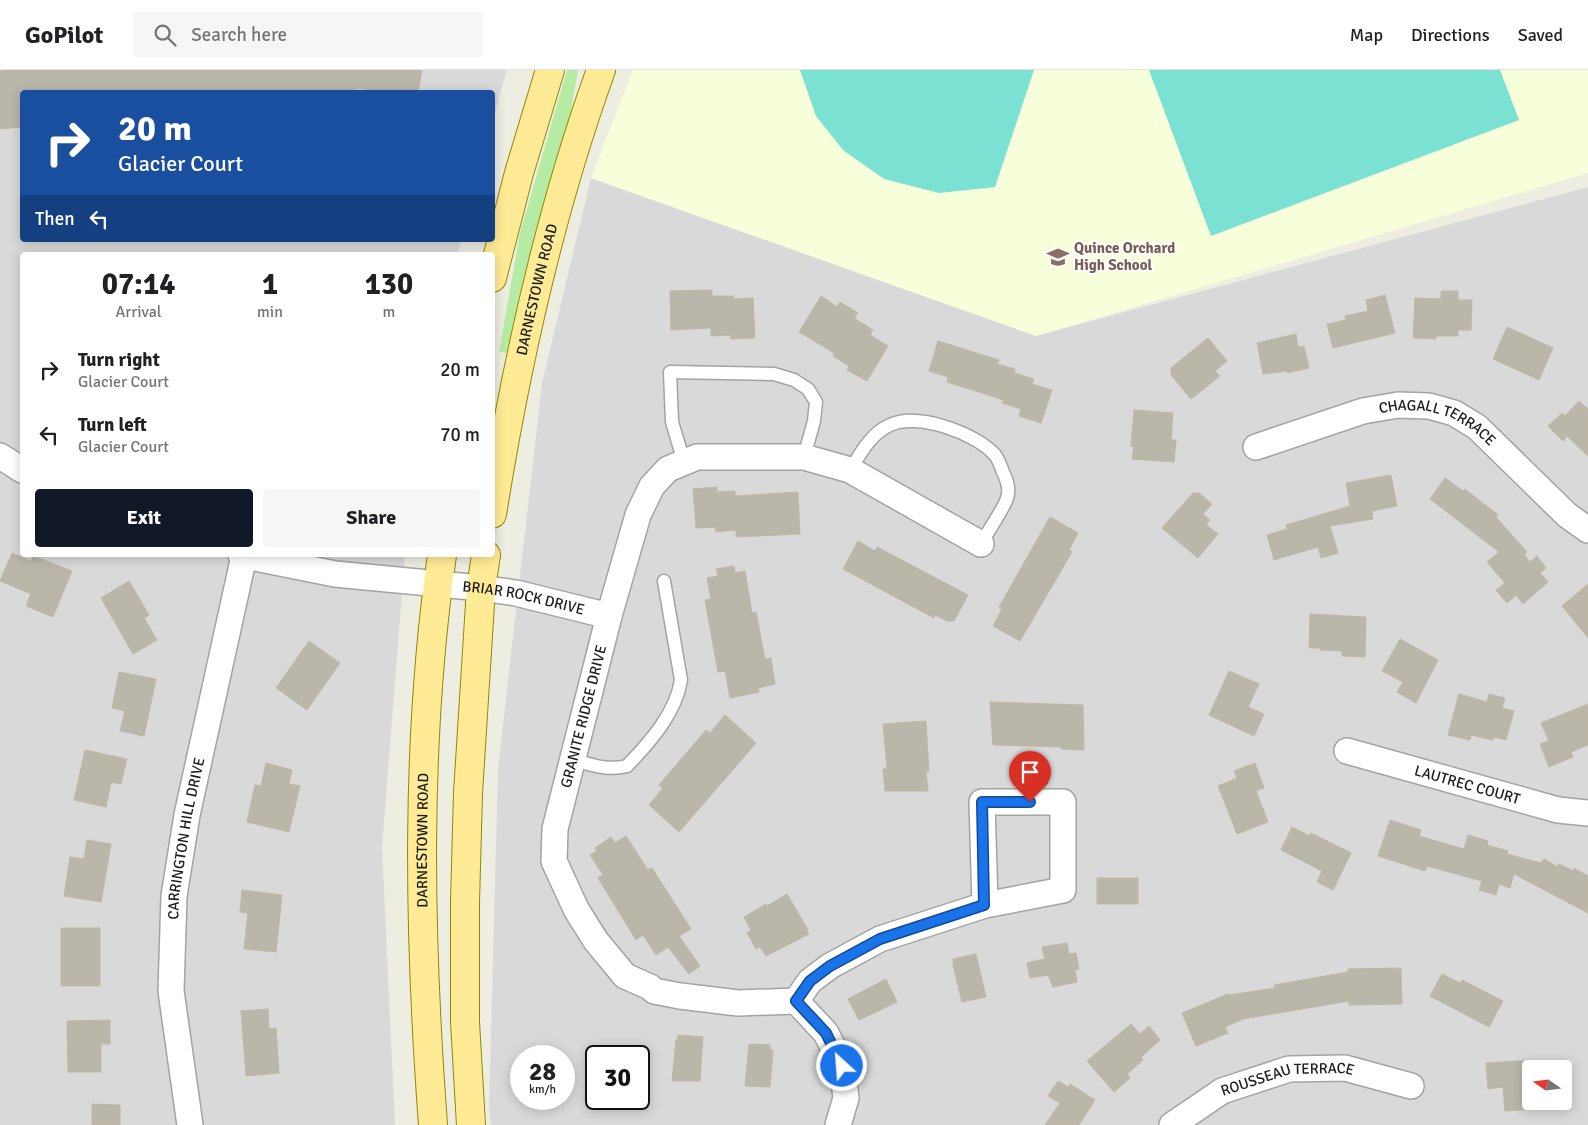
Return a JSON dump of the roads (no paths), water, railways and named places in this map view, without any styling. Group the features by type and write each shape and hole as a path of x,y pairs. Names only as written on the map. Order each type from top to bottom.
{"main road":[{"path":"495,267 522,164 550,70"},
{"name":"DARNESTOWN ROAD","path":"495,497 511,406 548,238 575,147 601,70"},
{"name":"DARNESTOWN ROAD","path":"433,1125 423,926 423,774 428,690 442,557"},
{"path":"471,1125 465,1022 465,902 468,793 481,588 486,557"}],"street":[{"name":"CHAGALL TERRACE","path":"1256,447 1363,411 1398,405 1429,406 1454,414 1477,427 1567,515 1588,530"},
{"path":"0,456 20,469"},
{"name":"GRANITE RIDGE DRIVE","path":"796,1001 738,1004 680,996 654,992 650,987 625,976 596,941 576,909 554,861 555,829 609,616 638,515 652,486 668,469 697,457 804,457 850,470 981,544"},
{"name":"CARRINGTON HILL DRIVE","path":"190,1125 171,991 174,896 187,815 243,557"},
{"name":"BRIAR ROCK DRIVE","path":"253,557 335,574 516,593 609,616"},
{"name":"LAUTREC COURT","path":"1347,751 1558,810 1588,813"},
{"path":"838,1125 846,1098 842,1066 826,1033 796,1001 810,981 830,966 880,939 984,905 1063,890 1063,802 982,802 984,905"},
{"name":"ROUSSEAU TERRACE","path":"1172,1125 1222,1090 1289,1069 1345,1068 1412,1086"}],"lane":[{"path":"684,462 672,422 670,372 774,374 794,380 808,389 816,402 814,420 804,457"},
{"path":"850,470 869,440 890,425 910,422 931,423 960,431 974,438 997,457 1007,481 1008,498 981,544"},
{"path":"573,760 605,768 617,769 627,766 672,709 679,693 681,680 664,582"}],"place":[{"name":"Quince Orchard High School","path":"1058,257"}]}
